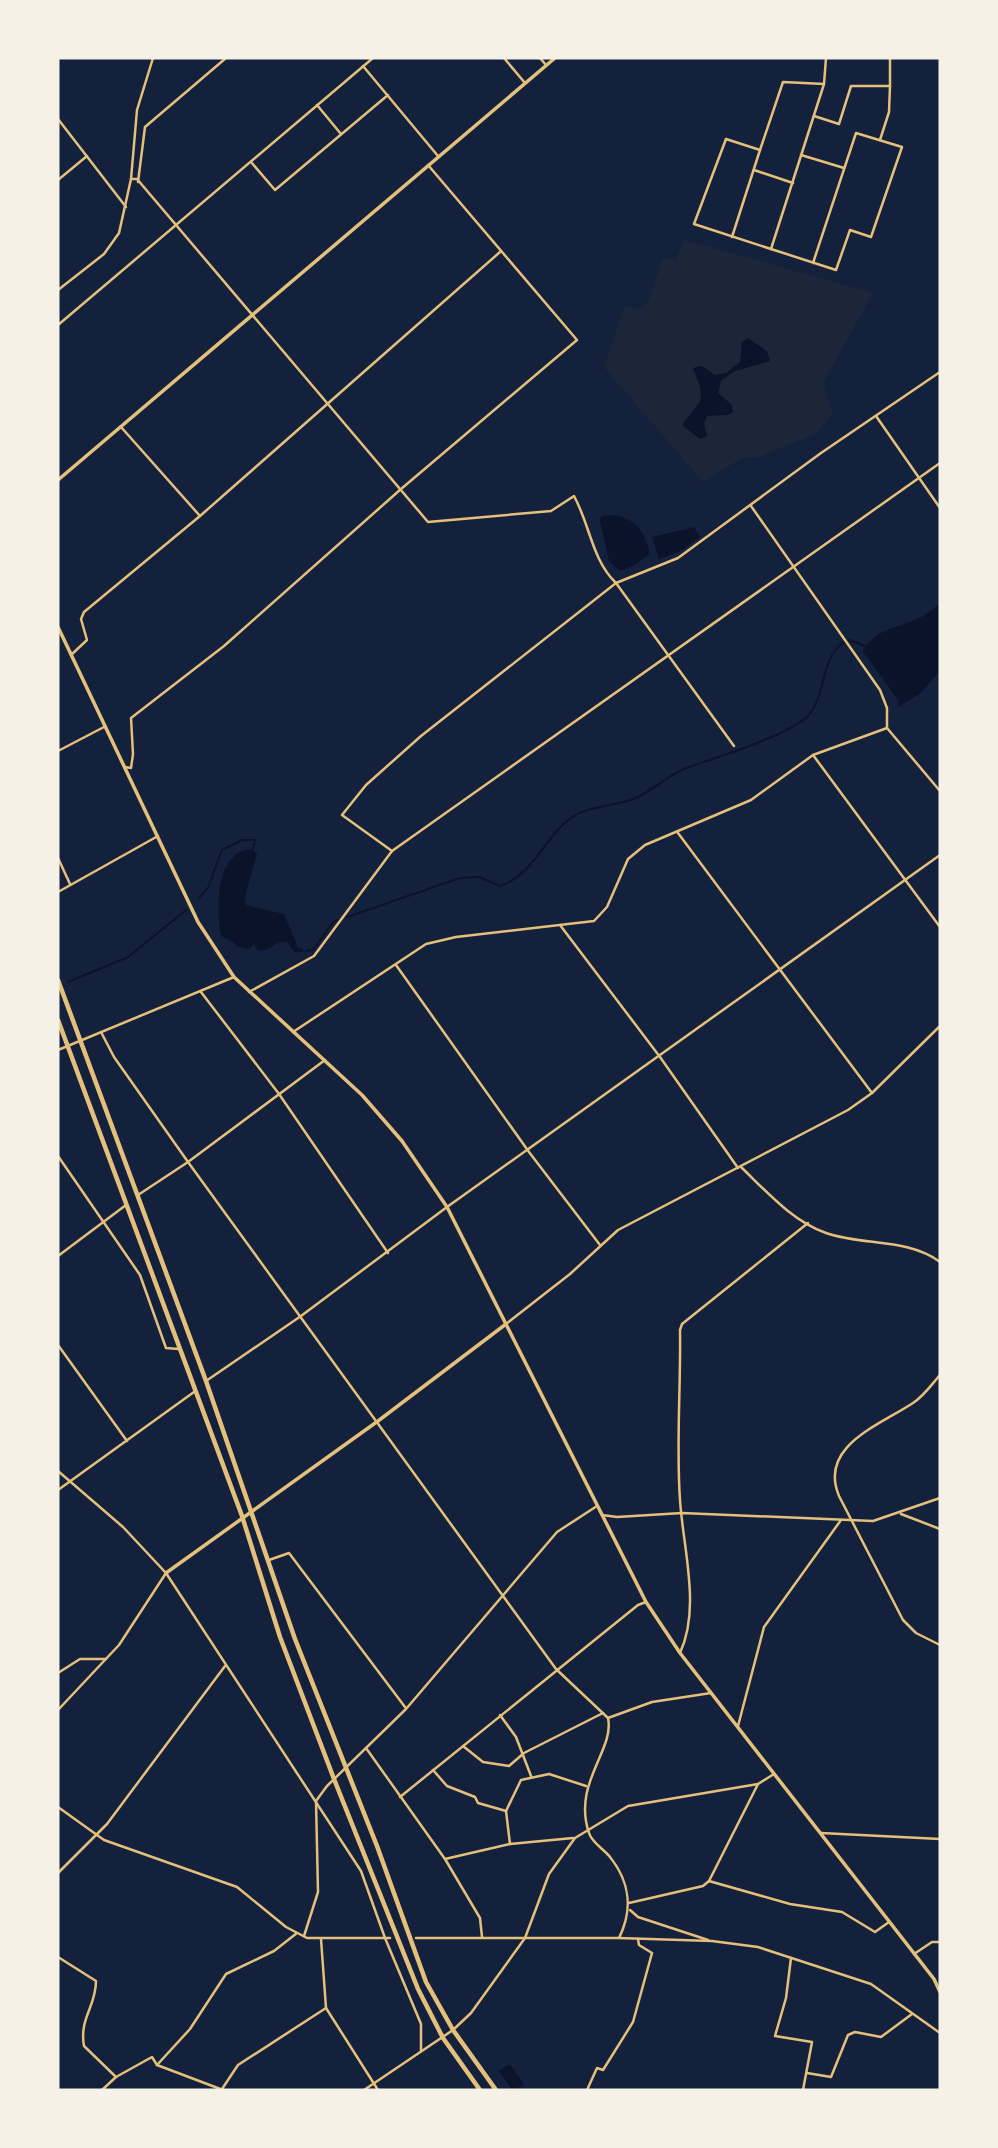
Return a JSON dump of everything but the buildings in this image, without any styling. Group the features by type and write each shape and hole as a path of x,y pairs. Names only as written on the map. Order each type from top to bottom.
{"highway":[{"path":"58,981 206,1381 295,1639 426,1982 453,2031 496,2090"},
{"path":"58,1020 242,1516 280,1636 334,1779 418,1989 443,2038 480,2090"}],"street":[{"path":"58,290 110,247 118,233 131,178 138,110 153,58"},
{"path":"138,182 145,127 226,58"},
{"path":"58,325 373,58"},
{"path":"504,58 525,83"},
{"path":"540,58 546,65"},
{"path":"58,480 555,58"},
{"path":"771,249 824,84 826,58"},
{"path":"880,140 889,112 890,58"},
{"path":"363,66 438,156"},
{"path":"732,237 783,82 824,84"},
{"path":"814,116 839,124 851,86 890,86"},
{"path":"251,162 275,190 388,95"},
{"path":"317,105 341,134"},
{"path":"58,119 126,207"},
{"path":"760,150 726,139 694,224 732,237 771,249 813,263 836,270 849,230 871,237 902,147 856,133 813,263"},
{"path":"802,155 844,168"},
{"path":"58,180 87,156"},
{"path":"125,767 131,768 133,754 131,718 224,646 401,489 577,340 428,165"},
{"path":"754,170 793,183"},
{"path":"131,178 138,182 253,313 431,523 551,511 574,496 583,513 601,568 616,583 734,746"},
{"path":"71,654 86,640 81,619 84,612 200,516 327,401 501,252"},
{"path":"392,852 342,815 366,785 421,736 616,583 678,558 875,415 940,372"},
{"path":"875,415 940,508"},
{"path":"120,426 200,516"},
{"path":"249,992 314,956 392,852 940,463"},
{"path":"750,505 880,690 887,708 887,728 940,791"},
{"path":"58,626 198,922 234,977 362,1095 402,1141 447,1207 646,1602 680,1653 915,1954 940,1992"},
{"path":"58,751 106,726"},
{"path":"293,1032 426,944 456,937 560,924 578,925 600,917 628,859 652,841 678,833 751,800 813,755 887,728"},
{"path":"813,755 940,927"},
{"path":"678,833 872,1093"},
{"path":"58,892 159,836"},
{"path":"206,1381 301,1316 447,1207 529,1152 940,855"},
{"path":"58,858 71,885"},
{"path":"560,924 739,1168 786,1209 825,1233 920,1250 940,1262"},
{"path":"396,965 529,1152 601,1246"},
{"path":"58,1050 234,977"},
{"path":"201,992 279,1094 388,1253"},
{"path":"58,1710 106,1658 144,1611 166,1573 378,1421 506,1324 570,1275 618,1230 849,1110 872,1093 940,1026"},
{"path":"102,1032 114,1057 188,1163 556,1669 608,1718 607,1734 586,1786 584,1799 588,1832 620,1872 629,1903 630,1910 619,1938"},
{"path":"136,1196 188,1163 325,1060"},
{"path":"58,1156 140,1275 166,1348 179,1349"},
{"path":"58,1256 126,1205"},
{"path":"680,1653 685,1642 690,1585 682,1513 682,1324 808,1223"},
{"path":"58,1345 127,1441"},
{"path":"940,1375 919,1399 846,1447 835,1467 835,1482 851,1520 909,1628 940,1645"},
{"path":"58,1490 194,1392"},
{"path":"58,1471 123,1527 166,1573 361,1871 384,1938 421,2024 421,2052"},
{"path":"602,1515 617,1517 682,1513 873,1521 901,1514 940,1498"},
{"path":"304,1936 318,1892 316,1801 334,1779 406,1709 557,1532 597,1506"},
{"path":"901,1514 940,1529"},
{"path":"737,1727 764,1628 841,1520"},
{"path":"269,1560 289,1553 406,1709"},
{"path":"400,1797 556,1669 638,1605 646,1602"},
{"path":"58,1673 80,1659 106,1658"},
{"path":"58,1872 96,1836 161,1755 225,1665"},
{"path":"608,1718 652,1702 711,1693"},
{"path":"463,1746 483,1762 509,1766 524,1753 603,1713"},
{"path":"500,1715 524,1753 523,1762 531,1778"},
{"path":"366,1748 445,1859 480,1918 482,1938"},
{"path":"433,1770 447,1786 475,1797 478,1803 506,1811"},
{"path":"510,1844 506,1811 517,1785 522,1780 549,1774 586,1786"},
{"path":"445,1859 510,1844 575,1838 628,1806 758,1784 774,1774"},
{"path":"629,1903 703,1886 709,1881 758,1784"},
{"path":"58,1807 96,1836 237,1886 304,1936 321,1940 390,1938"},
{"path":"820,1833 940,1839"},
{"path":"364,2090 453,2031 471,2013 525,1938 549,1874 575,1838"},
{"path":"709,1881 790,1904 842,1912 875,1932 890,1922"},
{"path":"630,1910 638,1917 712,1941"},
{"path":"158,2064 183,2038 226,1974 274,1951 297,1933"},
{"path":"416,1938 619,1938 712,1941 758,1947 871,1983 940,2034"},
{"path":"587,2090 597,2068 603,2070 633,2022 652,1953 639,1945 638,1939"},
{"path":"321,1940 326,2008 378,2090"},
{"path":"915,1954 932,1941 940,1942"},
{"path":"58,1957 96,1981 96,1992 83,2023 84,2046 116,2077"},
{"path":"791,1958 786,1998 775,2036 812,2042 803,2090"},
{"path":"102,2090 116,2077 152,2057 158,2064 222,2090 238,2065 326,2008"},
{"path":"807,2073 831,2077 848,2035 855,2032 881,2037 913,2014"}],"shaded area":[{"path":"684,240 873,293 823,383 833,413 816,434 758,457 742,458 703,482 604,367 625,306 641,310 649,299 663,257 676,260"},
{"path":"748,338 767,351 770,361 735,371 721,381 718,393 732,405 733,412 728,415 707,416 704,423 707,436 700,439 682,425 701,400 700,387 693,368 702,366 715,375 726,373 740,362 742,342"},
{"path":"612,515 627,519 638,527 650,554 635,565 620,571 609,561 600,521 601,516"},
{"path":"694,527 700,537 681,551 659,559 652,537"},
{"path":"940,603 940,671 921,693 898,707 899,701 863,652 879,634 920,617"},
{"path":"250,849 257,853 245,897 246,905 284,914 298,947 305,951 295,953 287,942 261,951 257,950 254,944 249,949 237,947 235,943 221,936 218,912 224,871 238,853"},
{"path":"510,2064 524,2085 512,2090 499,2071"}],"waterway":[{"path":"849,640 865,646"},
{"path":"347,917 460,878 479,877 500,886 522,873 562,825 572,817 633,799 684,769 789,729 802,721 816,704 830,659 844,642"},
{"path":"199,898 208,888 222,850 242,840 255,840 252,852"},
{"path":"68,982 128,957 186,910"},
{"path":"306,951 313,950 334,921 339,920"}]}
